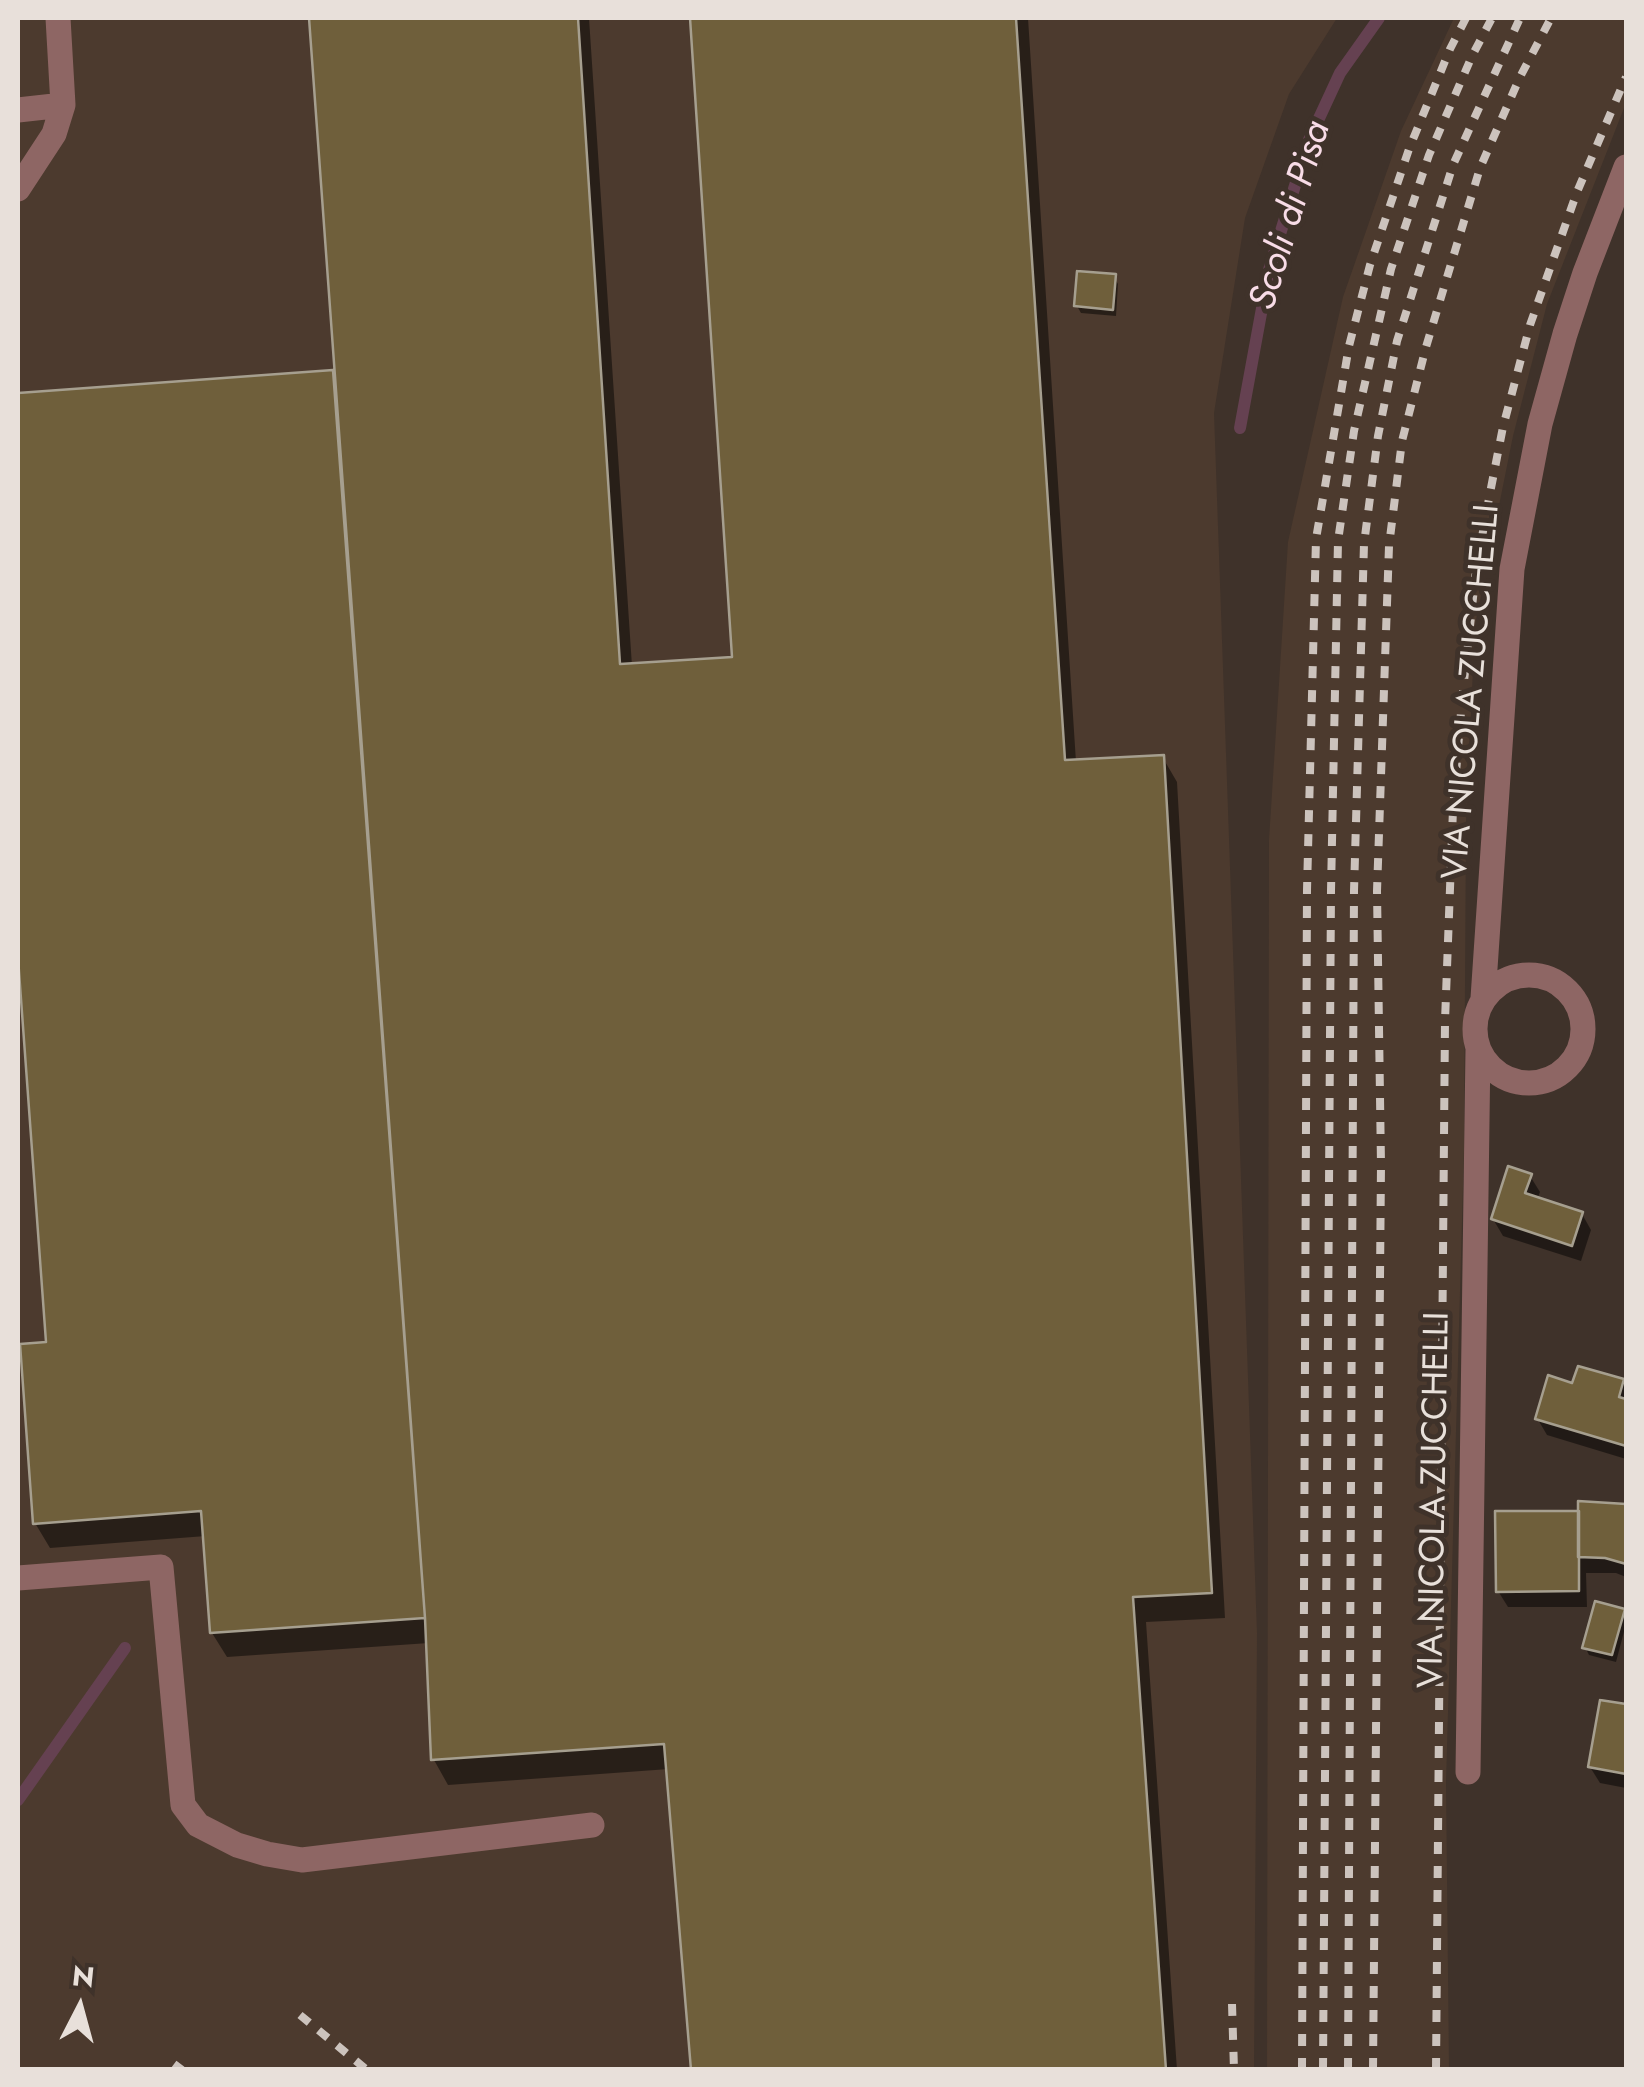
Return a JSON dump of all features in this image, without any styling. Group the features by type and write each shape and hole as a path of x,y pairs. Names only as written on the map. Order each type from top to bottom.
{"street":[{"path":"18,189 54,134 63,105 58,18"},
{"path":"18,110 63,105"},
{"name":"VIA NICOLA ZUCCHELLI","path":"1468,1772 1478,1049 1474,1031 1483,998 1516,552 1540,424 1559,353 1584,274 1626,167"},
{"path":"1478,1049 1486,1064 1500,1075 1533,1084 1550,1080 1565,1070 1583,1040 1583,1021 1577,1003 1565,988 1549,978 1531,974 1512,977 1483,998"},
{"path":"18,1578 162,1567 183,1805 198,1825 236,1845 302,1860 592,1825"}],"shaded area":[{"path":"18,18 1337,18 1289,94 1245,218 1214,413 1257,1633 1254,2069 18,2069"},
{"path":"1454,18 1626,18 1626,103 1547,304 1513,436 1475,625 1466,822 1464,1151 1446,1782 1449,2069 1267,2070 1269,840 1288,542 1343,297 1401,131"}],"building":[{"path":"309,18 578,18 620,664 732,657 690,18 1016,18 1065,760 1164,755 1212,1593 1133,1597 1166,2070 691,2070 664,1744 431,1760 425,1618"},
{"path":"1077,271 1116,274 1113,310 1074,306"},
{"path":"333,370 425,1618 210,1633 201,1511 33,1524 20,1344 46,1342 18,958 18,393"},
{"path":"1508,1166 1532,1174 1525,1193 1583,1212 1572,1246 1491,1219"},
{"path":"1578,1366 1624,1379 1619,1397 1626,1399 1626,1446 1535,1419 1548,1375 1572,1383"},
{"path":"1578,1501 1626,1504 1626,1564 1578,1557"},
{"path":"1495,1511 1579,1511 1579,1591 1496,1592"},
{"path":"1595,1601 1625,1609 1612,1655 1582,1648"},
{"path":"1600,1700 1626,1704 1626,1774 1588,1767"}],"waterway":[{"name":"Scoli di Pisa","path":"1240,428 1269,270 1309,140 1340,73 1379,18"},
{"name":"Scoli di Pisa","path":"18,1800 125,1648"}],"railway":[{"path":"1302,2070 1307,890 1316,539 1349,346 1370,265 1409,149 1466,18"},
{"path":"1323,2070 1331,891 1338,541 1354,431 1391,269 1429,155 1492,18"},
{"path":"1348,2070 1354,891 1364,544 1378,436 1397,341 1453,165 1520,18"},
{"path":"1373,2070 1381,1165 1377,891 1389,546 1402,441 1480,168 1551,18"},
{"path":"1436,2070 1445,1021 1453,809 1462,700 1476,570 1503,427 1530,325 1577,192 1626,77"},
{"path":"1232,2004 1234,2070"},
{"path":"300,2015 367,2070"},
{"path":"174,2064 182,2070"}]}
